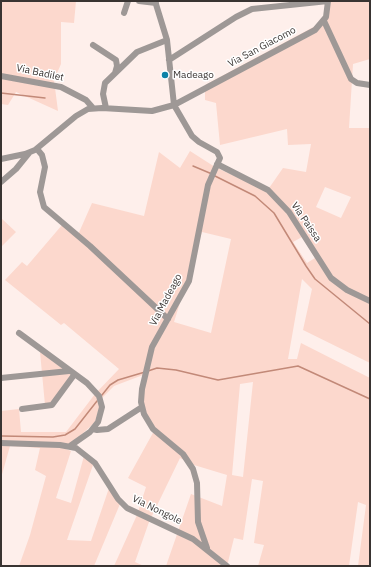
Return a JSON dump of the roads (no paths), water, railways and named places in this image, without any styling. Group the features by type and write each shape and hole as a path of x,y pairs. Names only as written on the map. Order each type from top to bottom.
{"street":[{"path":"124,13 128,1"},
{"path":"140,1 155,2 167,40 174,105 195,139 218,153 220,158 217,164"},
{"path":"169,60 236,17 252,9 328,1 328,10 324,21 351,79 357,83 370,85"},
{"name":"Via San Giacomo","path":"1,159 29,153 38,148 76,116 93,108 152,111 174,105 315,30 324,21"},
{"path":"106,108 103,90 106,83 114,74 137,52 167,40"},
{"path":"93,45 116,60 117,66 114,74"},
{"name":"Via Badilet","path":"1,76 61,87 86,100 93,108"},
{"path":"38,148 42,155 45,168 40,192 42,202 48,212 90,246 168,319"},
{"path":"1,182 16,169 29,153"},
{"name":"Via Madeago","path":"207,548 198,522 198,483 193,469 183,454 153,429 142,407 141,396 152,347 189,281 212,174 217,164"},
{"name":"Via Paissa","path":"217,164 268,190 289,212 331,278 347,290 370,301"},
{"path":"19,334 93,388 102,401 102,412 93,429 70,446"},
{"path":"1,378 72,373"},
{"path":"22,409 52,405 72,373"},
{"path":"93,429 108,429 142,407"},
{"name":"Via Nongole","path":"1,443 70,446 81,451 95,463 118,499 127,508 193,539 207,548 227,566"}],"waterway":[{"path":"1,93 45,98"},
{"path":"193,166 212,174"},
{"path":"215,176 255,196 274,213 315,279 370,324"},
{"path":"148,371 157,368 176,370 218,380 298,366 370,399"},
{"path":"102,395 110,385 118,380 145,372"},
{"path":"2,436 53,437 65,435 75,429 97,401"}],"place":[{"name":"Madeago","path":"165,75"}]}
